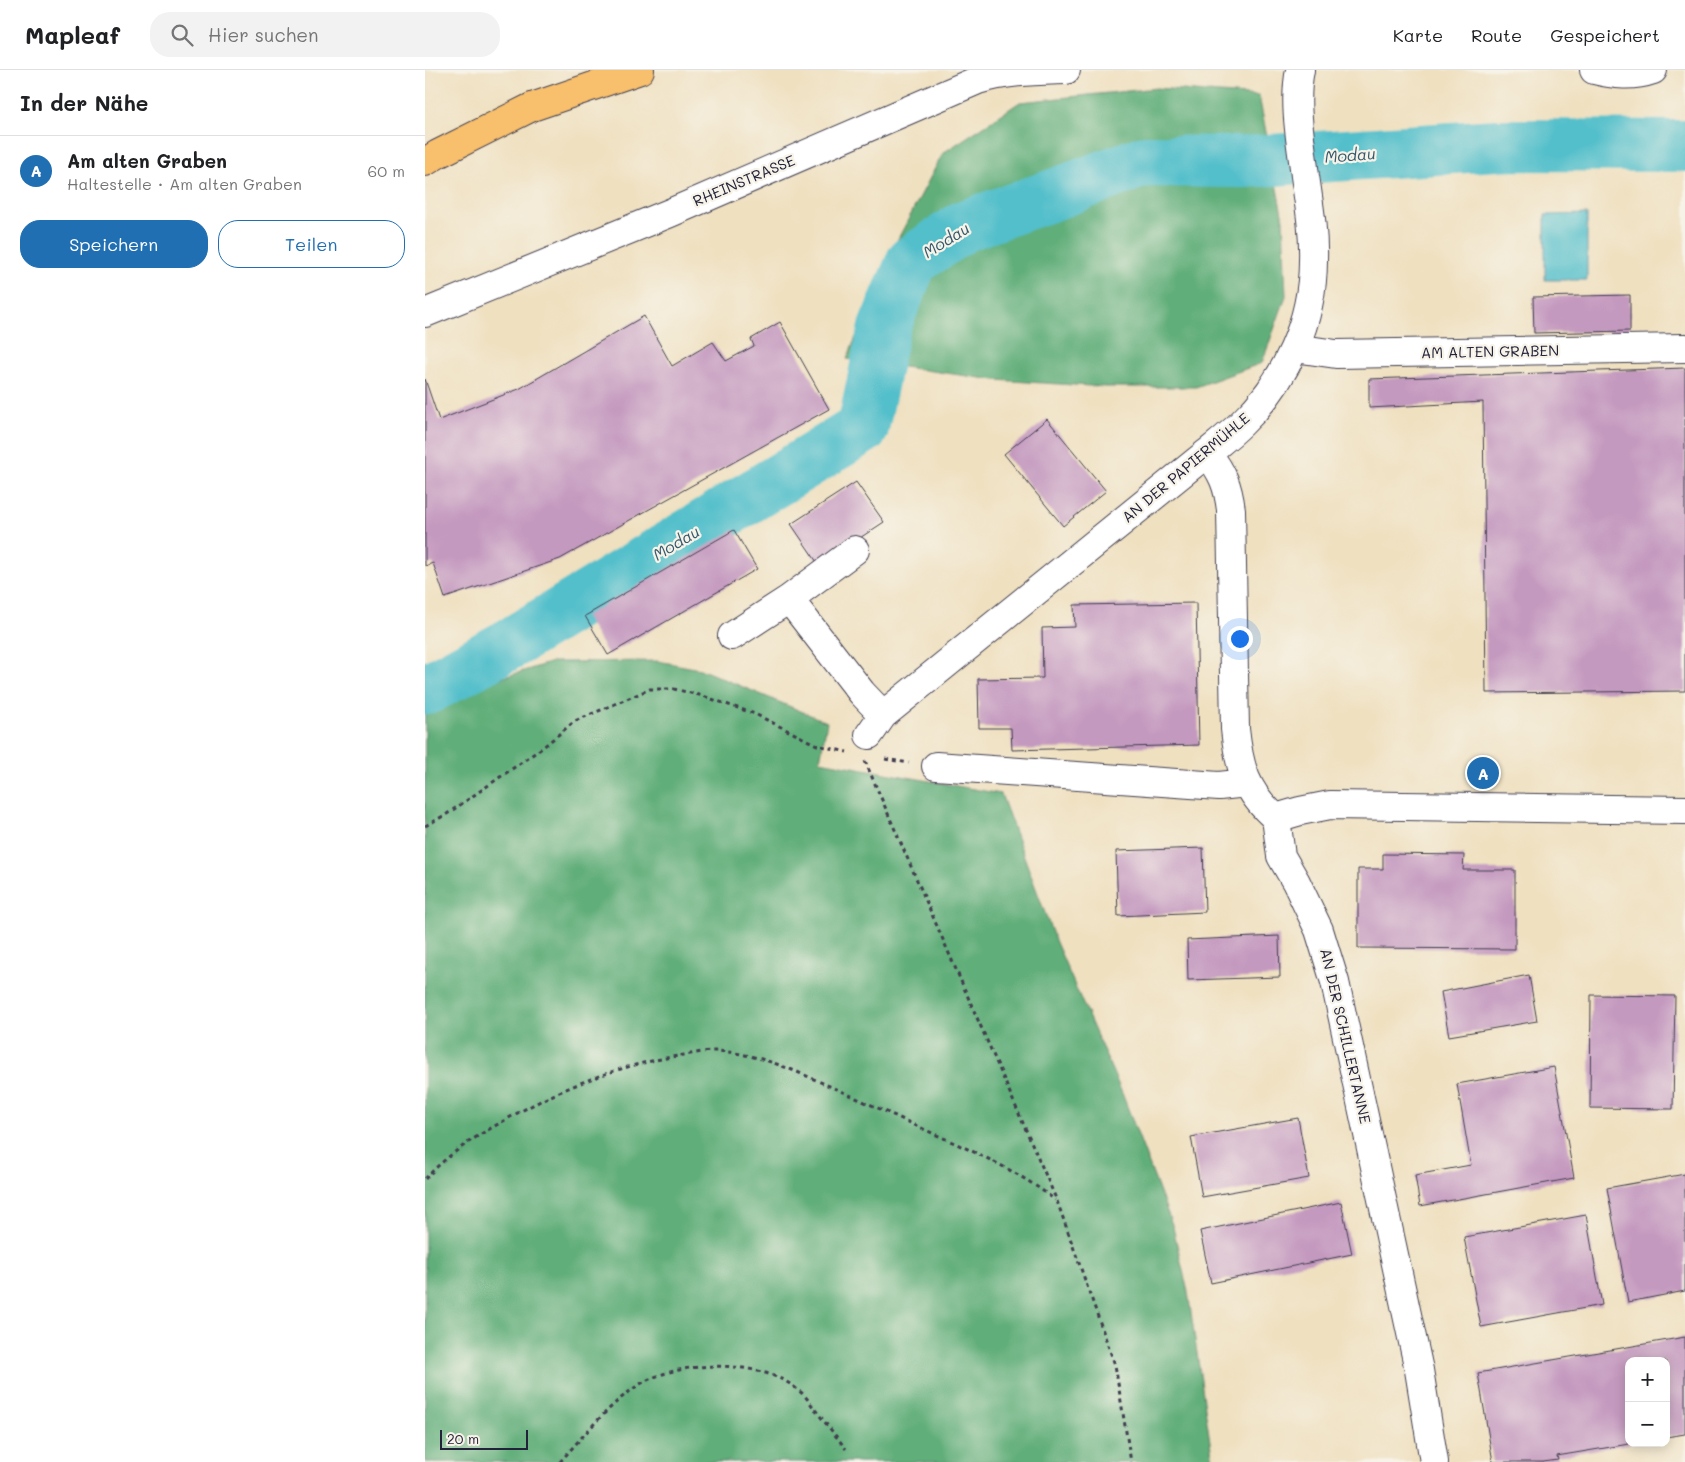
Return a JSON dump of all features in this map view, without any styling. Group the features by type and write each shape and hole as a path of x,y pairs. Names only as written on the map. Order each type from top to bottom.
{"main road":[{"path":"425,162 532,107 640,70"}],"street":[{"name":"RHEINSTRASSE","path":"425,312 670,213 978,80 996,74 1066,70"},
{"name":"AN DER PAPIERMÜHLE","path":"872,744 1243,422 1267,394 1289,360 1306,318 1312,287 1313,259 1310,213 1297,97 1300,70"},
{"path":"1594,70 1610,74 1627,75 1653,70"},
{"name":"AM ALTEN GRABEN","path":"1295,348 1336,354 1685,348"},
{"path":"1207,453 1216,464 1228,486 1231,510 1235,729 1238,757 1247,783 1263,807 1276,818 1330,805 1685,810"},
{"path":"733,636 789,599 855,550"},
{"path":"789,599 862,693 872,744"},
{"path":"937,766 1219,786 1247,783"},
{"name":"AN DER SCHILLERTANNE","path":"1276,818 1281,856 1319,930 1335,982 1419,1370 1433,1462"}],"path":[{"path":"425,826 447,814 575,721 651,690 674,689 703,696 755,714 817,745 872,744 937,766"},
{"path":"872,744 862,756 1057,1201 1115,1365 1131,1462"},
{"path":"425,1179 438,1164 481,1134 535,1102 567,1087 611,1071 665,1058 713,1051 750,1056 795,1071 988,1159 1035,1184 1057,1201"},
{"path":"560,1462 598,1421 625,1395 642,1383 662,1374 713,1367 749,1368 785,1380 799,1390 846,1449"}],"green space":[{"path":"1157,88 1259,96 1283,219 1286,296 1262,363 1196,387 1106,387 995,380 847,359 889,256 943,153 1020,102"},
{"path":"658,661 700,669 827,722 820,761 1001,794 1055,940 1122,1093 1173,1227 1188,1292 1213,1462 425,1462 425,702 552,662"}],"water":[{"path":"1587,214 1587,280 1545,280 1545,215"}],"building":[{"path":"1630,295 1630,331 1534,333 1533,297"},
{"path":"644,316 672,366 713,342 726,361 754,346 751,339 780,322 829,409 560,559 445,598 433,563 425,566 425,379 439,420 519,389"},
{"path":"1685,368 1685,691 1486,693 1483,402 1369,408 1369,379"},
{"path":"1047,419 1106,491 1063,526 1004,454"},
{"path":"856,482 884,522 819,565 791,524"},
{"path":"734,530 757,569 608,655 585,616"},
{"path":"1196,603 1199,745 1012,750 1011,728 979,728 978,679 1043,678 1042,628 1075,627 1074,605"},
{"path":"1203,848 1205,912 1118,916 1116,851"},
{"path":"1383,854 1464,855 1463,870 1515,870 1515,949 1358,948 1358,869 1383,869"},
{"path":"1279,936 1280,977 1188,980 1187,940"},
{"path":"1529,975 1537,1021 1449,1036 1441,992"},
{"path":"1591,995 1675,996 1673,1109 1590,1108"},
{"path":"1554,1067 1574,1178 1420,1206 1415,1175 1471,1165 1457,1084"},
{"path":"1298,1118 1309,1178 1202,1197 1191,1137"},
{"path":"1685,1174 1685,1291 1628,1302 1607,1188"},
{"path":"1341,1202 1352,1254 1211,1283 1200,1231"},
{"path":"1586,1215 1602,1305 1481,1327 1464,1237"},
{"path":"1685,1337 1685,1434 1670,1436 1670,1357 1625,1357 1625,1445 1557,1456 1558,1460 1543,1462 1493,1462 1478,1373"}],"waterway":[{"name":"Modau","path":"425,689 515,641 863,428 884,328 912,261 964,226 1144,161 1243,162 1497,145 1685,146"}],"place":[{"name":"Am alten Graben","path":"1483,773"}]}
